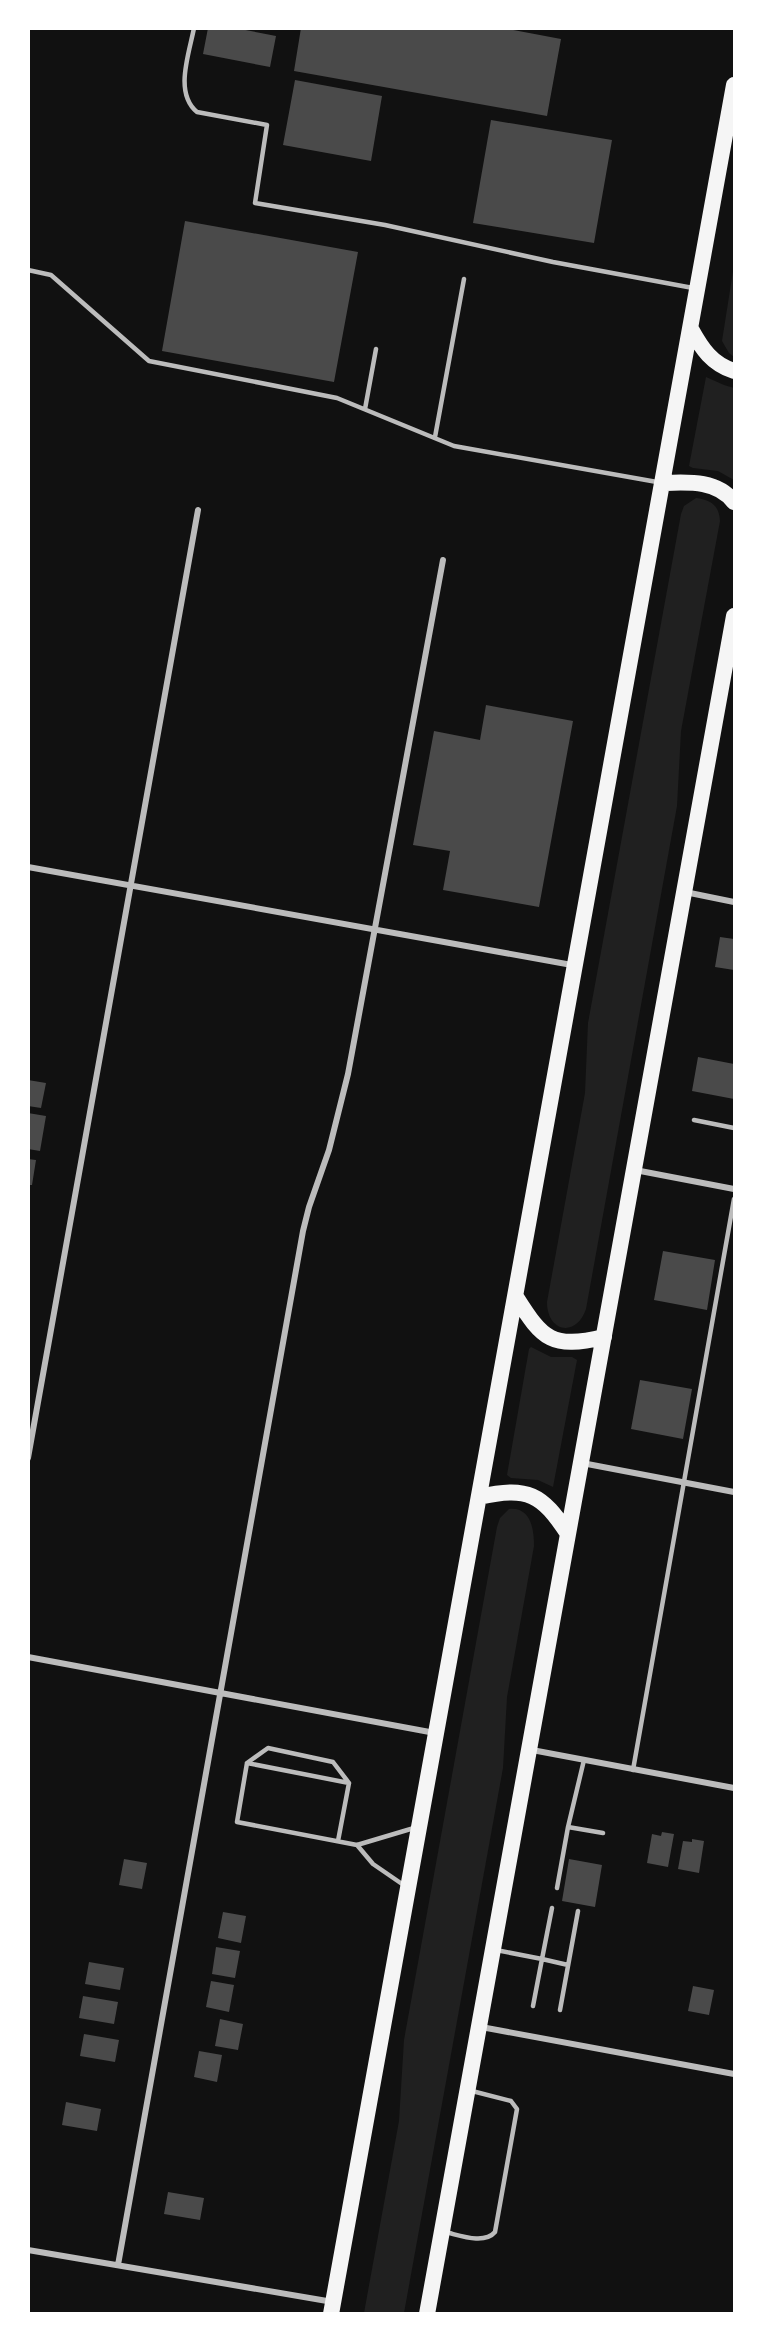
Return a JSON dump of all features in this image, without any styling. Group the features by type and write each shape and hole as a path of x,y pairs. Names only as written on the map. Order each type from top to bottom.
{"highway":[{"path":"332,2308 735,85"},
{"path":"691,329 703,350 715,362 735,371"},
{"path":"663,483 706,484 729,495 735,502"},
{"path":"427,2313 735,616"},
{"path":"516,1297 533,1324 551,1339 574,1342 604,1337"},
{"path":"480,1497 510,1492 533,1497 544,1503 554,1513 568,1534"}],"street":[{"path":"28,1458 198,510"},
{"path":"118,2265 303,1231 329,1150 346,1084 443,560"},
{"path":"28,867 576,965"},
{"path":"684,892 735,902"},
{"path":"634,1170 735,1189"},
{"path":"581,1463 735,1492"},
{"path":"28,1657 436,1734"},
{"path":"529,1749 735,1788"},
{"path":"479,2026 735,2074"},
{"path":"28,2250 118,2265 332,2308"}],"lane":[{"path":"194,28 184,91 189,105 198,112 267,125 255,203 385,225 553,262 698,289"},
{"path":"28,270 51,275 149,362 337,398 454,446 663,483"},
{"path":"435,437 464,279"},
{"path":"365,409 376,349"},
{"path":"694,1120 735,1128"},
{"path":"633,1770 735,1199"},
{"path":"338,1841 349,1783 333,1761 268,1748 247,1763 237,1822 357,1845 419,1826"},
{"path":"557,1888 568,1827 584,1760"},
{"path":"247,1763 349,1783"},
{"path":"568,1827 603,1833"},
{"path":"357,1845 373,1864 408,1888"},
{"path":"533,2006 552,1908"},
{"path":"560,2010 578,1911"},
{"path":"493,1950 568,1965"},
{"path":"442,2232 480,2239 492,2236 495,2232 517,2109 511,2101 468,2090"}],"shaded area":[{"path":"734,265 734,357 722,341"},
{"path":"706,377 734,388 734,480 718,471 689,466"},
{"path":"696,498 713,504 718,511 720,521 681,731 677,806 586,1309 576,1324 563,1328 552,1320 547,1302 585,1093 588,1023 681,514 684,506"},
{"path":"531,1347 551,1357 572,1357 577,1360 553,1487 538,1480 511,1478 507,1475"},
{"path":"509,1509 516,1509 527,1515 532,1526 534,1546 507,1697 503,1768 404,2313 364,2313 399,2121 404,2040 497,1527 500,1518"}],"building":[{"path":"208,28 235,28 276,36 270,67 203,54"},
{"path":"301,28 503,28 561,39 547,116 294,71"},
{"path":"295,80 382,96 371,161 283,145"},
{"path":"491,120 612,140 594,243 473,223"},
{"path":"185,221 358,252 334,382 162,351"},
{"path":"486,705 573,721 539,907 443,890 450,851 413,845 434,731 480,740"},
{"path":"720,937 734,939 734,970 715,967"},
{"path":"698,1057 734,1064 734,1099 692,1091"},
{"path":"28,1080 46,1083 41,1108 28,1106"},
{"path":"28,1113 46,1116 40,1151 28,1149"},
{"path":"28,1159 36,1160 32,1185 28,1185"},
{"path":"663,1251 715,1260 707,1310 654,1300"},
{"path":"640,1380 692,1389 683,1439 631,1429"},
{"path":"662,1832 674,1834 668,1867 647,1863 652,1834 661,1836"},
{"path":"692,1839 704,1841 699,1873 678,1869 683,1841 692,1842"},
{"path":"124,1859 147,1863 142,1889 119,1885"},
{"path":"569,1859 602,1865 595,1907 562,1901"},
{"path":"223,1912 246,1916 241,1943 218,1938"},
{"path":"216,1947 240,1951 235,1978 212,1974"},
{"path":"89,1962 124,1968 120,1990 85,1984"},
{"path":"211,1981 234,1985 229,2012 206,2007"},
{"path":"693,1986 714,1990 709,2015 688,2011"},
{"path":"83,1996 118,2002 114,2024 79,2018"},
{"path":"220,2019 243,2024 238,2050 215,2046"},
{"path":"84,2034 119,2040 115,2062 80,2056"},
{"path":"199,2051 222,2055 217,2082 194,2077"},
{"path":"66,2102 101,2109 97,2131 62,2125"},
{"path":"168,2192 204,2198 200,2220 164,2214"}]}
